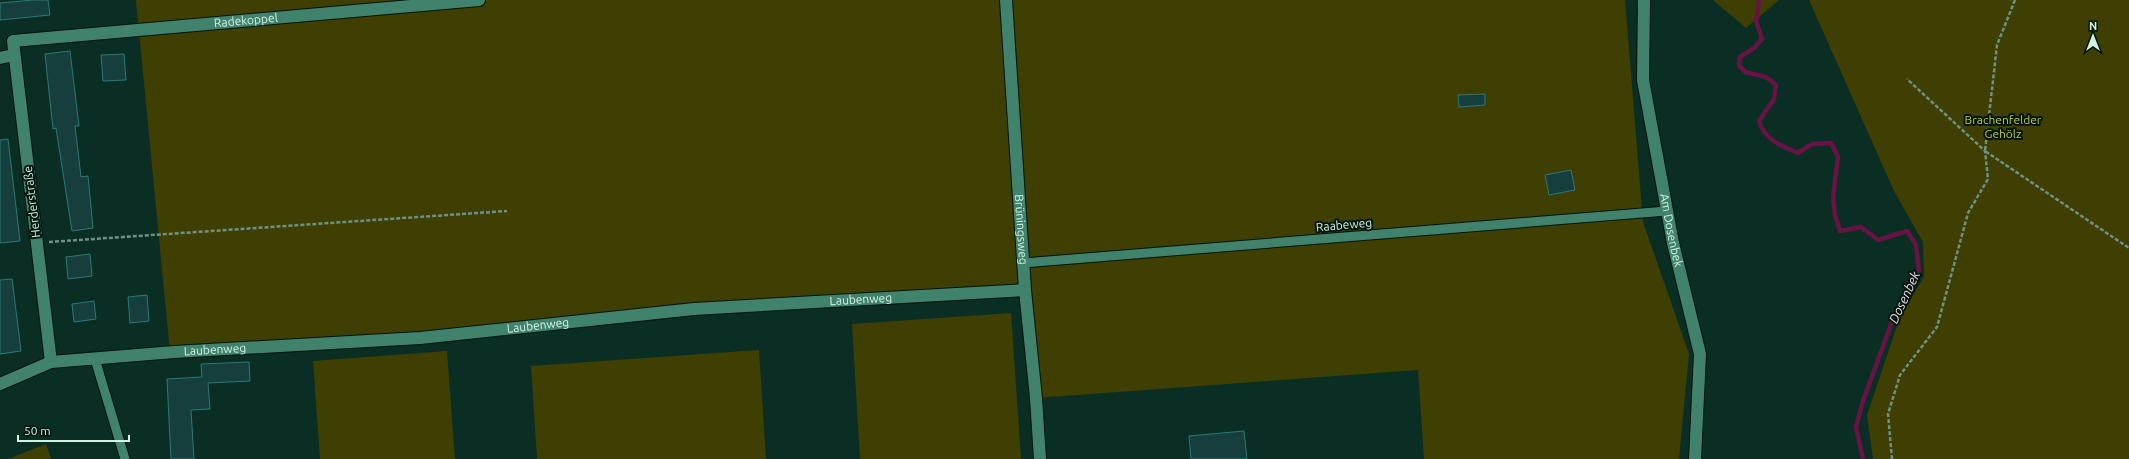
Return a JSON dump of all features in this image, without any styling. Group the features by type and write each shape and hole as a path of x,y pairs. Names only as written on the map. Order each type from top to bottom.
{"street":[{"name":"Radekoppel","path":"13,41 479,0"},
{"name":"Brüningsweg","path":"1006,0 1023,263 1036,398 1040,459"},
{"name":"Am Dosenbek","path":"1644,0 1643,80 1672,243 1700,354 1695,459"},
{"name":"Herderstraße","path":"13,41 51,362"},
{"path":"0,58 14,55"},
{"name":"Laubenweg","path":"0,384 51,362 182,351 420,338 694,310 1025,290"}],"lane":[{"name":"Raabeweg","path":"1023,263 1667,211"},
{"path":"95,359 125,459"}],"path":[{"path":"1892,459 1888,414 1900,375 1937,326 1968,213 1988,179 1985,151 1997,45 2015,0"},
{"path":"1907,79 1985,151 2129,248"},
{"path":"37,242 507,211"}],"green space":[{"path":"136,0 1625,0 1643,222 1689,354 1679,459 1424,459 1418,370 1036,398 1025,290 694,309 420,338 170,352"},
{"path":"1713,0 1779,0 1746,28"},
{"name":"Brachenfelder Gehölz","path":"1809,0 2129,0 2129,459 1873,459 1867,415 1901,314 1924,277 1923,242 1894,191"},
{"path":"1011,313 1021,459 860,459 852,324"},
{"path":"759,350 766,459 537,459 531,366"},
{"path":"447,351 455,459 320,459 313,361"},
{"path":"46,444 51,459 8,459"}],"building":[{"path":"48,0 50,15 0,20 0,3"},
{"path":"70,51 79,126 75,126 81,177 88,176 93,228 72,231 56,128 53,129 45,54"},
{"path":"124,54 126,80 103,81 101,55"},
{"path":"1485,94 1485,105 1459,107 1458,95"},
{"path":"8,139 20,241 0,243 0,140"},
{"path":"1571,170 1575,190 1549,195 1545,175"},
{"path":"90,254 92,276 68,279 66,257"},
{"path":"12,279 21,351 0,354 0,280"},
{"path":"147,295 149,321 130,323 128,297"},
{"path":"94,301 96,319 74,322 72,304"},
{"path":"249,362 250,381 208,383 210,409 191,410 194,459 171,459 167,379 202,377 201,364"},
{"path":"1244,431 1247,459 1191,459 1189,436"}],"waterway":[{"name":"Dosenbek","path":"1759,0 1756,21 1762,39 1754,48 1740,57 1739,65 1745,72 1766,77 1776,85 1774,99 1759,121 1761,127 1774,141 1798,153 1812,144 1831,143 1838,157 1833,197 1835,215 1840,231 1861,227 1878,240 1907,231 1916,245 1919,271 1895,313 1862,404 1856,427 1863,459"}]}
